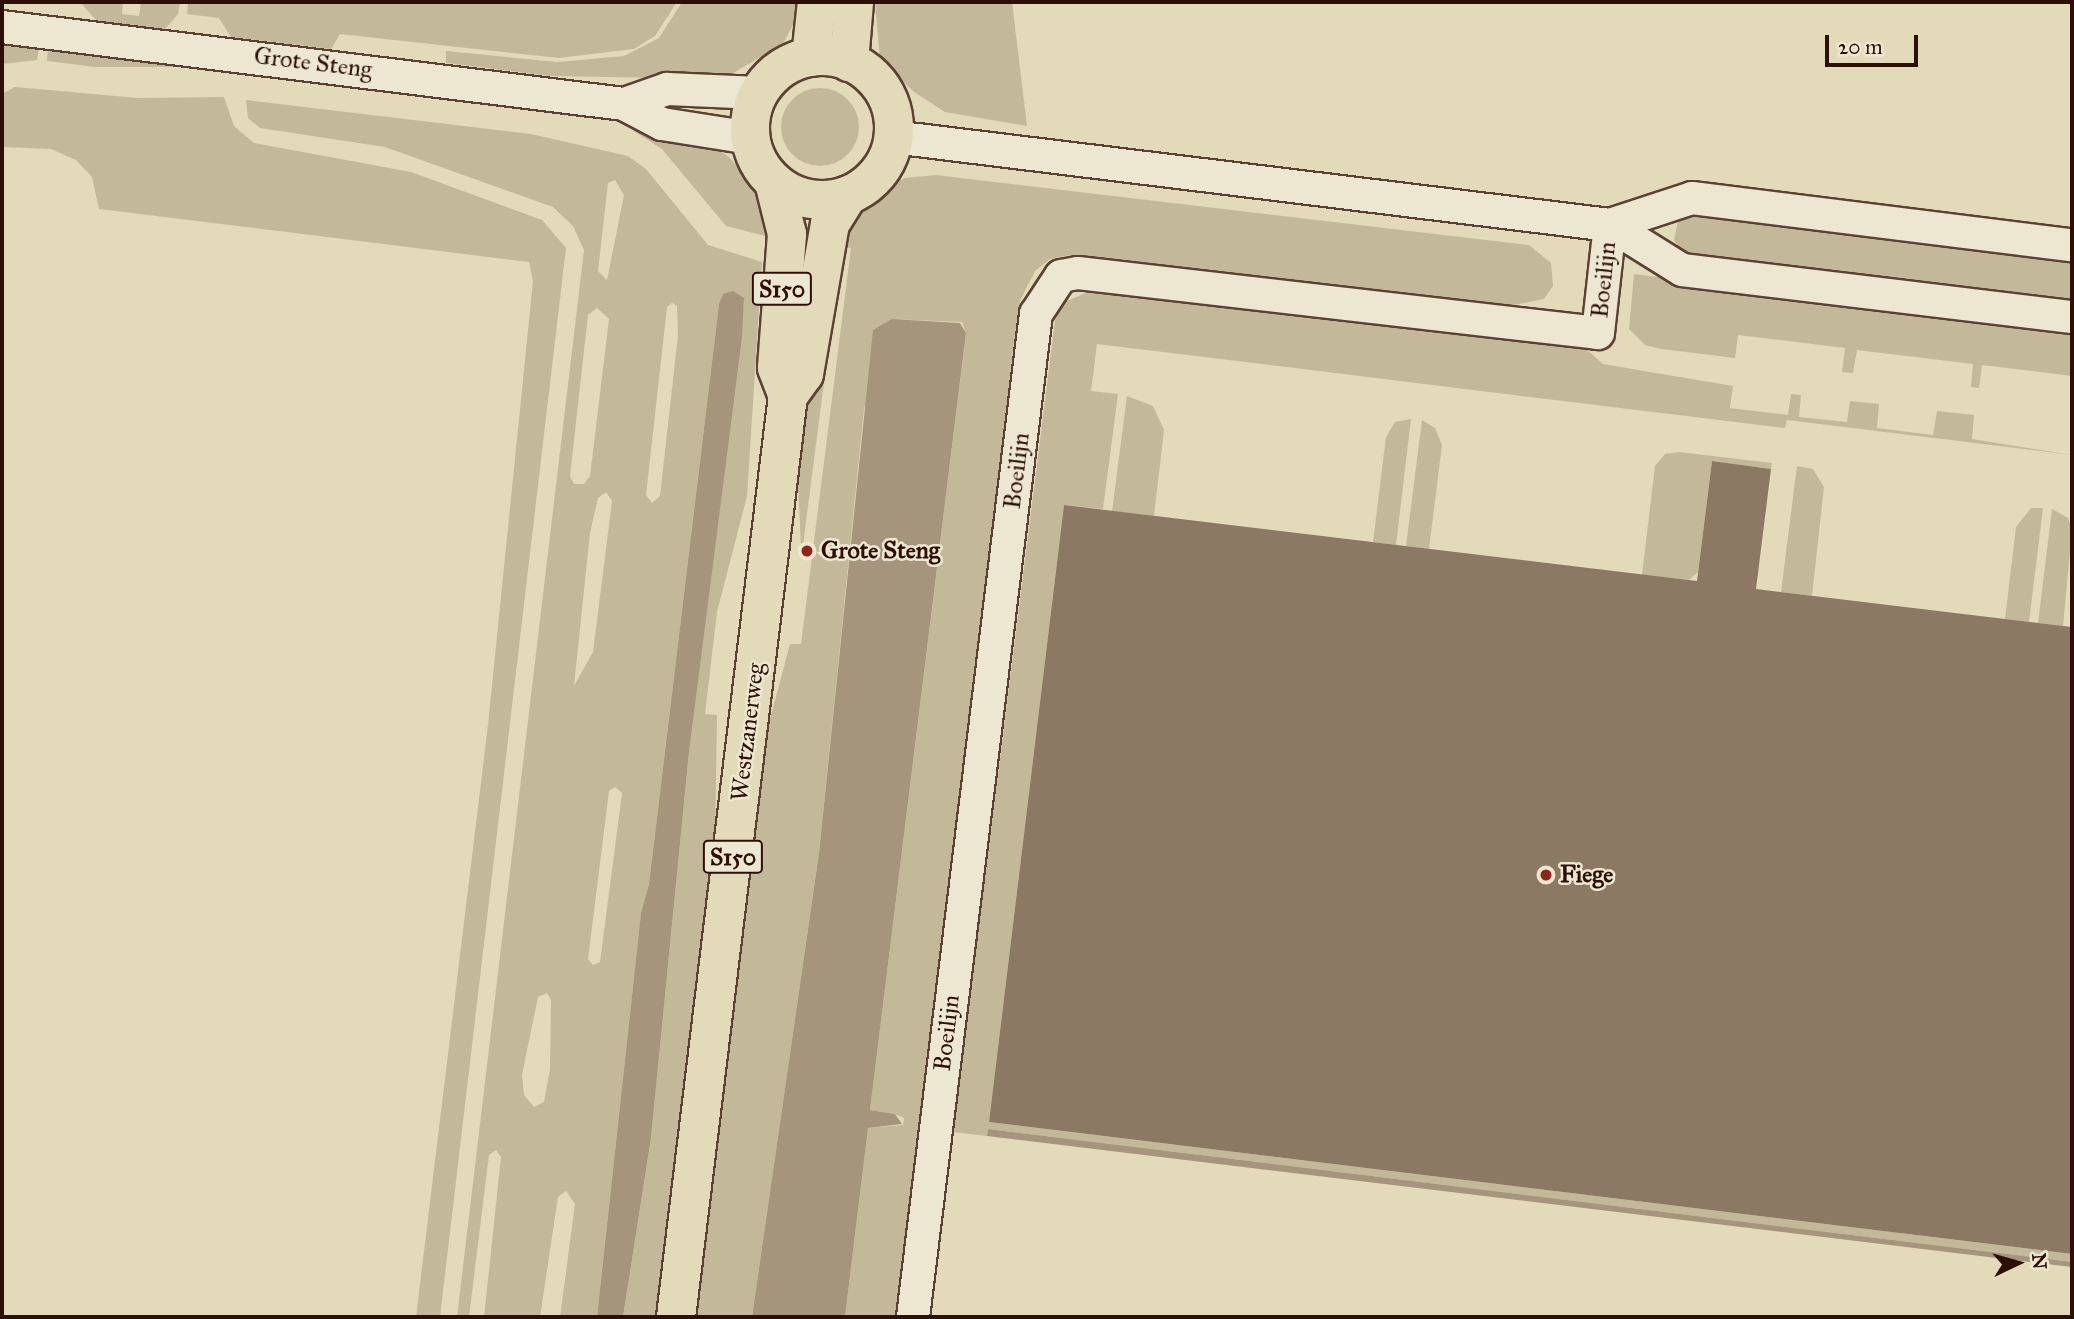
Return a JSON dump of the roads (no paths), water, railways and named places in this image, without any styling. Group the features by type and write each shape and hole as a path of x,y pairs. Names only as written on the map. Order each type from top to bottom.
{"main road":[{"path":"811,57 817,2"},
{"path":"849,62 854,2"},
{"path":"750,138 759,93 781,69 811,57 849,62 879,84 891,110 893,137"},
{"name":"S150","path":"750,138 762,169 774,182 815,200 848,195 878,173 893,137"},
{"name":"Westzanerweg","path":"676,1317 788,396 777,368 787,233 774,182"},
{"name":"Westzanerweg","path":"788,396 804,374 830,224 848,195"}],"street":[{"name":"Grote Steng","path":"2,27 624,103 662,124 750,138"},
{"name":"Grote Steng","path":"624,103 667,89 759,93"},
{"name":"Boeilijn","path":"893,137 1610,225 1682,270 2072,317"},
{"name":"Boeilijn","path":"1610,225 1692,198 2072,245"},
{"name":"Boeilijn","path":"913,1317 1036,314 1061,276 1078,273 1598,333 1610,225"}],"place":[{"name":"Grote Steng","path":"807,551"},
{"name":"Fiege","path":"1546,875"}]}
